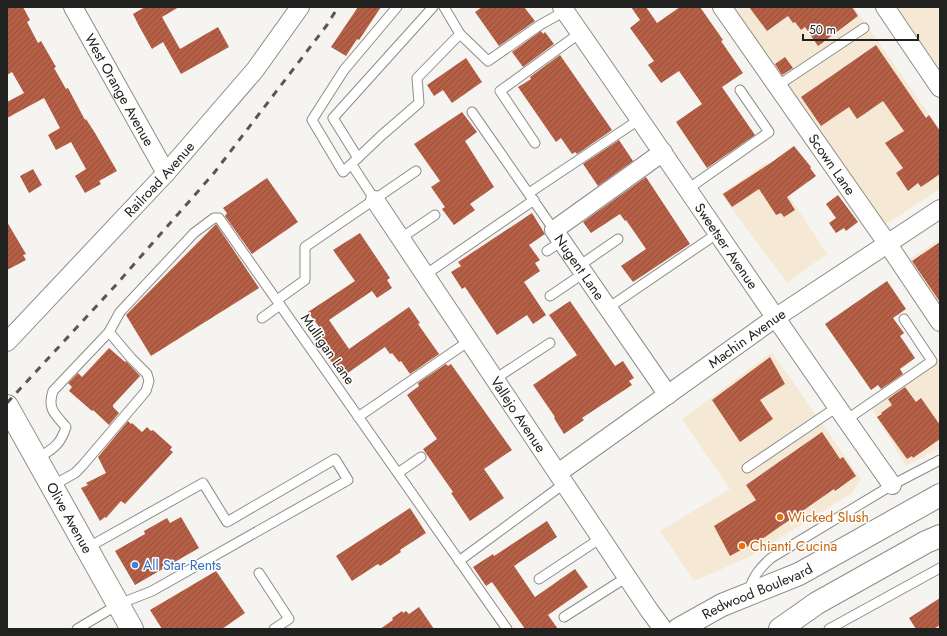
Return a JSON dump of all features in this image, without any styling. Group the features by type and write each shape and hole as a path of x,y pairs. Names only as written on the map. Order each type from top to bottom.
{"main road":[{"name":"Olive Avenue","path":"7,406 132,629"},
{"name":"Redwood Boulevard","path":"679,629 722,605 799,574 940,495"},
{"path":"780,629 817,603 926,542 940,536"}],"street":[{"name":"West Orange Avenue","path":"73,7 166,173"},
{"name":"Railroad Avenue","path":"7,342 166,173 255,70 300,7"},
{"name":"Scown Lane","path":"722,7 887,243 940,322"},
{"path":"885,7 940,88"},
{"name":"Sweetser Avenue","path":"563,9 663,152 775,318 892,485"},
{"name":"Nugent Lane","path":"663,152 554,240 581,270 668,395"},
{"name":"Vallejo Avenue","path":"375,200 562,478 648,610 663,629"},
{"name":"Machin Avenue","path":"562,478 668,395 775,318 940,209"}],"lane":[{"path":"397,7 344,70 312,120 344,172 382,135 419,103 418,78 460,34"},
{"path":"333,118 433,7"},
{"path":"444,7 460,34 488,61 563,9"},
{"path":"777,86 864,28"},
{"path":"536,143 500,91 580,33"},
{"path":"688,189 769,132 740,90"},
{"path":"325,101 333,118 358,158"},
{"path":"472,112 531,196 554,240"},
{"path":"426,276 531,196 640,119"},
{"path":"352,165 375,200"},
{"path":"262,318 305,280 305,247 416,171"},
{"path":"401,238 435,215"},
{"name":"Mulligan Lane","path":"109,332 120,312 194,233 214,218 219,218 222,220 507,629"},
{"path":"608,308 718,233"},
{"path":"550,296 618,239"},
{"path":"747,468 932,361 904,319"},
{"path":"37,459 57,446 66,427 52,410 50,399 53,391 109,332 147,374 149,381 146,391 82,466 74,473 52,486"},
{"path":"358,417 469,341"},
{"path":"495,379 550,343"},
{"path":"398,473 421,457"},
{"path":"77,629 119,604 152,591 348,480 334,458 227,522 203,483 87,548"},
{"path":"748,594 752,579 771,558 892,485 940,460"},
{"path":"459,561 562,478"},
{"path":"539,579 601,538"},
{"path":"829,629 940,568"},
{"path":"259,573 289,619 274,629"},
{"path":"564,617 627,577"}],"shaded area":[{"path":"734,7 854,7 940,130 940,189 885,225"},
{"path":"897,7 940,7 940,70"},
{"path":"767,162 827,254 787,283 721,194"},
{"path":"940,239 940,307 909,259"},
{"path":"772,352 861,479 852,493 749,557 694,581 660,531 730,489 682,419"},
{"path":"940,361 940,448 906,466 869,404"}],"building":[{"path":"7,7 23,7 30,20 27,22 38,43 41,41 56,67 54,68 66,89 68,88 85,120 86,119 95,133 117,171 99,181 101,184 85,193 75,176 86,169 71,142 56,150 48,135 60,128 44,98 7,118 7,102 24,93 12,72 7,75"},
{"path":"145,7 179,7 162,17 180,49 218,27 229,47 181,74 163,42 152,49 139,26 133,14"},
{"path":"358,7 381,7 359,40 357,39 346,56 331,47"},
{"path":"482,7 524,7 535,21 499,46 475,12"},
{"path":"631,7 646,7 657,23 680,7 700,7 723,40 721,41 743,73 722,87 755,135 707,168 676,122 702,104 679,71 661,83 648,65 654,61 630,28 640,20"},
{"path":"749,7 852,7 858,16 818,46 805,27 801,30 788,16 767,31"},
{"path":"541,31 543,34 545,32 554,44 523,67 512,52"},
{"path":"876,45 926,118 929,115 940,131 940,174 921,187 918,183 908,191 896,173 903,168 885,143 904,131 883,101 857,119 849,107 821,126 801,97"},
{"path":"560,55 612,130 577,154 575,152 572,154 561,138 556,142 518,87 531,79 530,77"},
{"path":"785,57 793,68 782,75 775,64"},
{"path":"466,58 482,82 452,103 443,90 434,96 427,85"},
{"path":"462,112 477,132 465,141 494,187 470,204 475,210 454,225 442,209 445,207 431,187 440,181 414,144"},
{"path":"619,140 633,161 598,186 583,164"},
{"path":"794,146 811,167 810,168 816,176 787,197 795,210 784,217 781,213 776,215 759,189 732,207 723,194"},
{"path":"33,169 42,185 29,193 20,176"},
{"path":"646,177 690,244 633,282 621,266 646,249 626,220 625,221 620,214 591,233 583,222"},
{"path":"267,178 298,222 252,254 225,216 227,213 223,208"},
{"path":"838,195 858,222 846,231 844,228 836,233 829,223 836,218 826,204"},
{"path":"532,213 545,234 529,245 540,260 535,263 540,271 524,282 546,315 533,324 527,315 497,335 465,287 462,289 451,272 461,266 458,262"},
{"path":"7,222 26,254 23,255 26,260 7,270"},
{"path":"216,224 259,288 151,356 126,315"},
{"path":"360,233 390,278 387,280 392,288 377,298 372,291 329,320 349,349 409,307 420,323 418,324 439,354 410,374 401,361 399,362 385,347 342,377 312,334 320,328 308,312 355,281 333,250"},
{"path":"940,242 940,302 912,261"},
{"path":"887,281 906,309 893,318 904,333 900,336 915,358 900,369 903,374 881,389 878,385 871,390 825,324"},
{"path":"570,301 615,366 623,361 634,378 629,381 632,385 582,418 584,420 564,434 554,418 555,417 533,385 577,355 549,315"},
{"path":"109,348 125,362 126,361 140,376 113,405 119,413 109,425 69,391 72,387 68,383 78,373 82,377"},
{"path":"770,357 785,384 760,400 773,419 740,442 712,400"},
{"path":"446,364 448,366 451,364 512,450 484,469 504,498 470,521 451,493 453,492 423,449 437,439 407,395 419,386 418,383"},
{"path":"905,387 916,402 921,398 940,425 940,439 913,458 912,456 907,459 877,417 892,405 888,399"},
{"path":"128,421 142,432 147,427 151,431 153,430 172,447 170,450 173,452 125,504 121,501 106,518 105,517 100,521 81,488 88,485 86,483 106,473 98,457"},
{"path":"822,432 840,459 843,457 856,476 835,491 834,489 765,537 730,556 714,526 756,500 746,485"},
{"path":"410,508 426,533 400,550 401,552 380,566 378,564 352,581 336,556"},
{"path":"181,517 199,548 135,585 115,551 145,534 144,531 167,518 170,523"},
{"path":"547,521 557,537 514,566 535,597 575,569 588,587 548,615 558,629 525,629 492,582 486,586 473,567 493,554 494,556"},
{"path":"216,571 245,613 222,629 162,629 150,610"},
{"path":"940,598 940,625 934,629 916,629 909,618"},
{"path":"419,607 434,629 380,629 393,620 392,618 402,611 403,613 406,611 409,614"}],"railway":[{"path":"7,403 115,286 214,173 327,25 338,7"}],"place":[{"name":"Wicked Slush","path":"780,517"},
{"name":"Chianti Cucina","path":"742,546"},
{"name":"All Star Rents","path":"135,565"}]}
